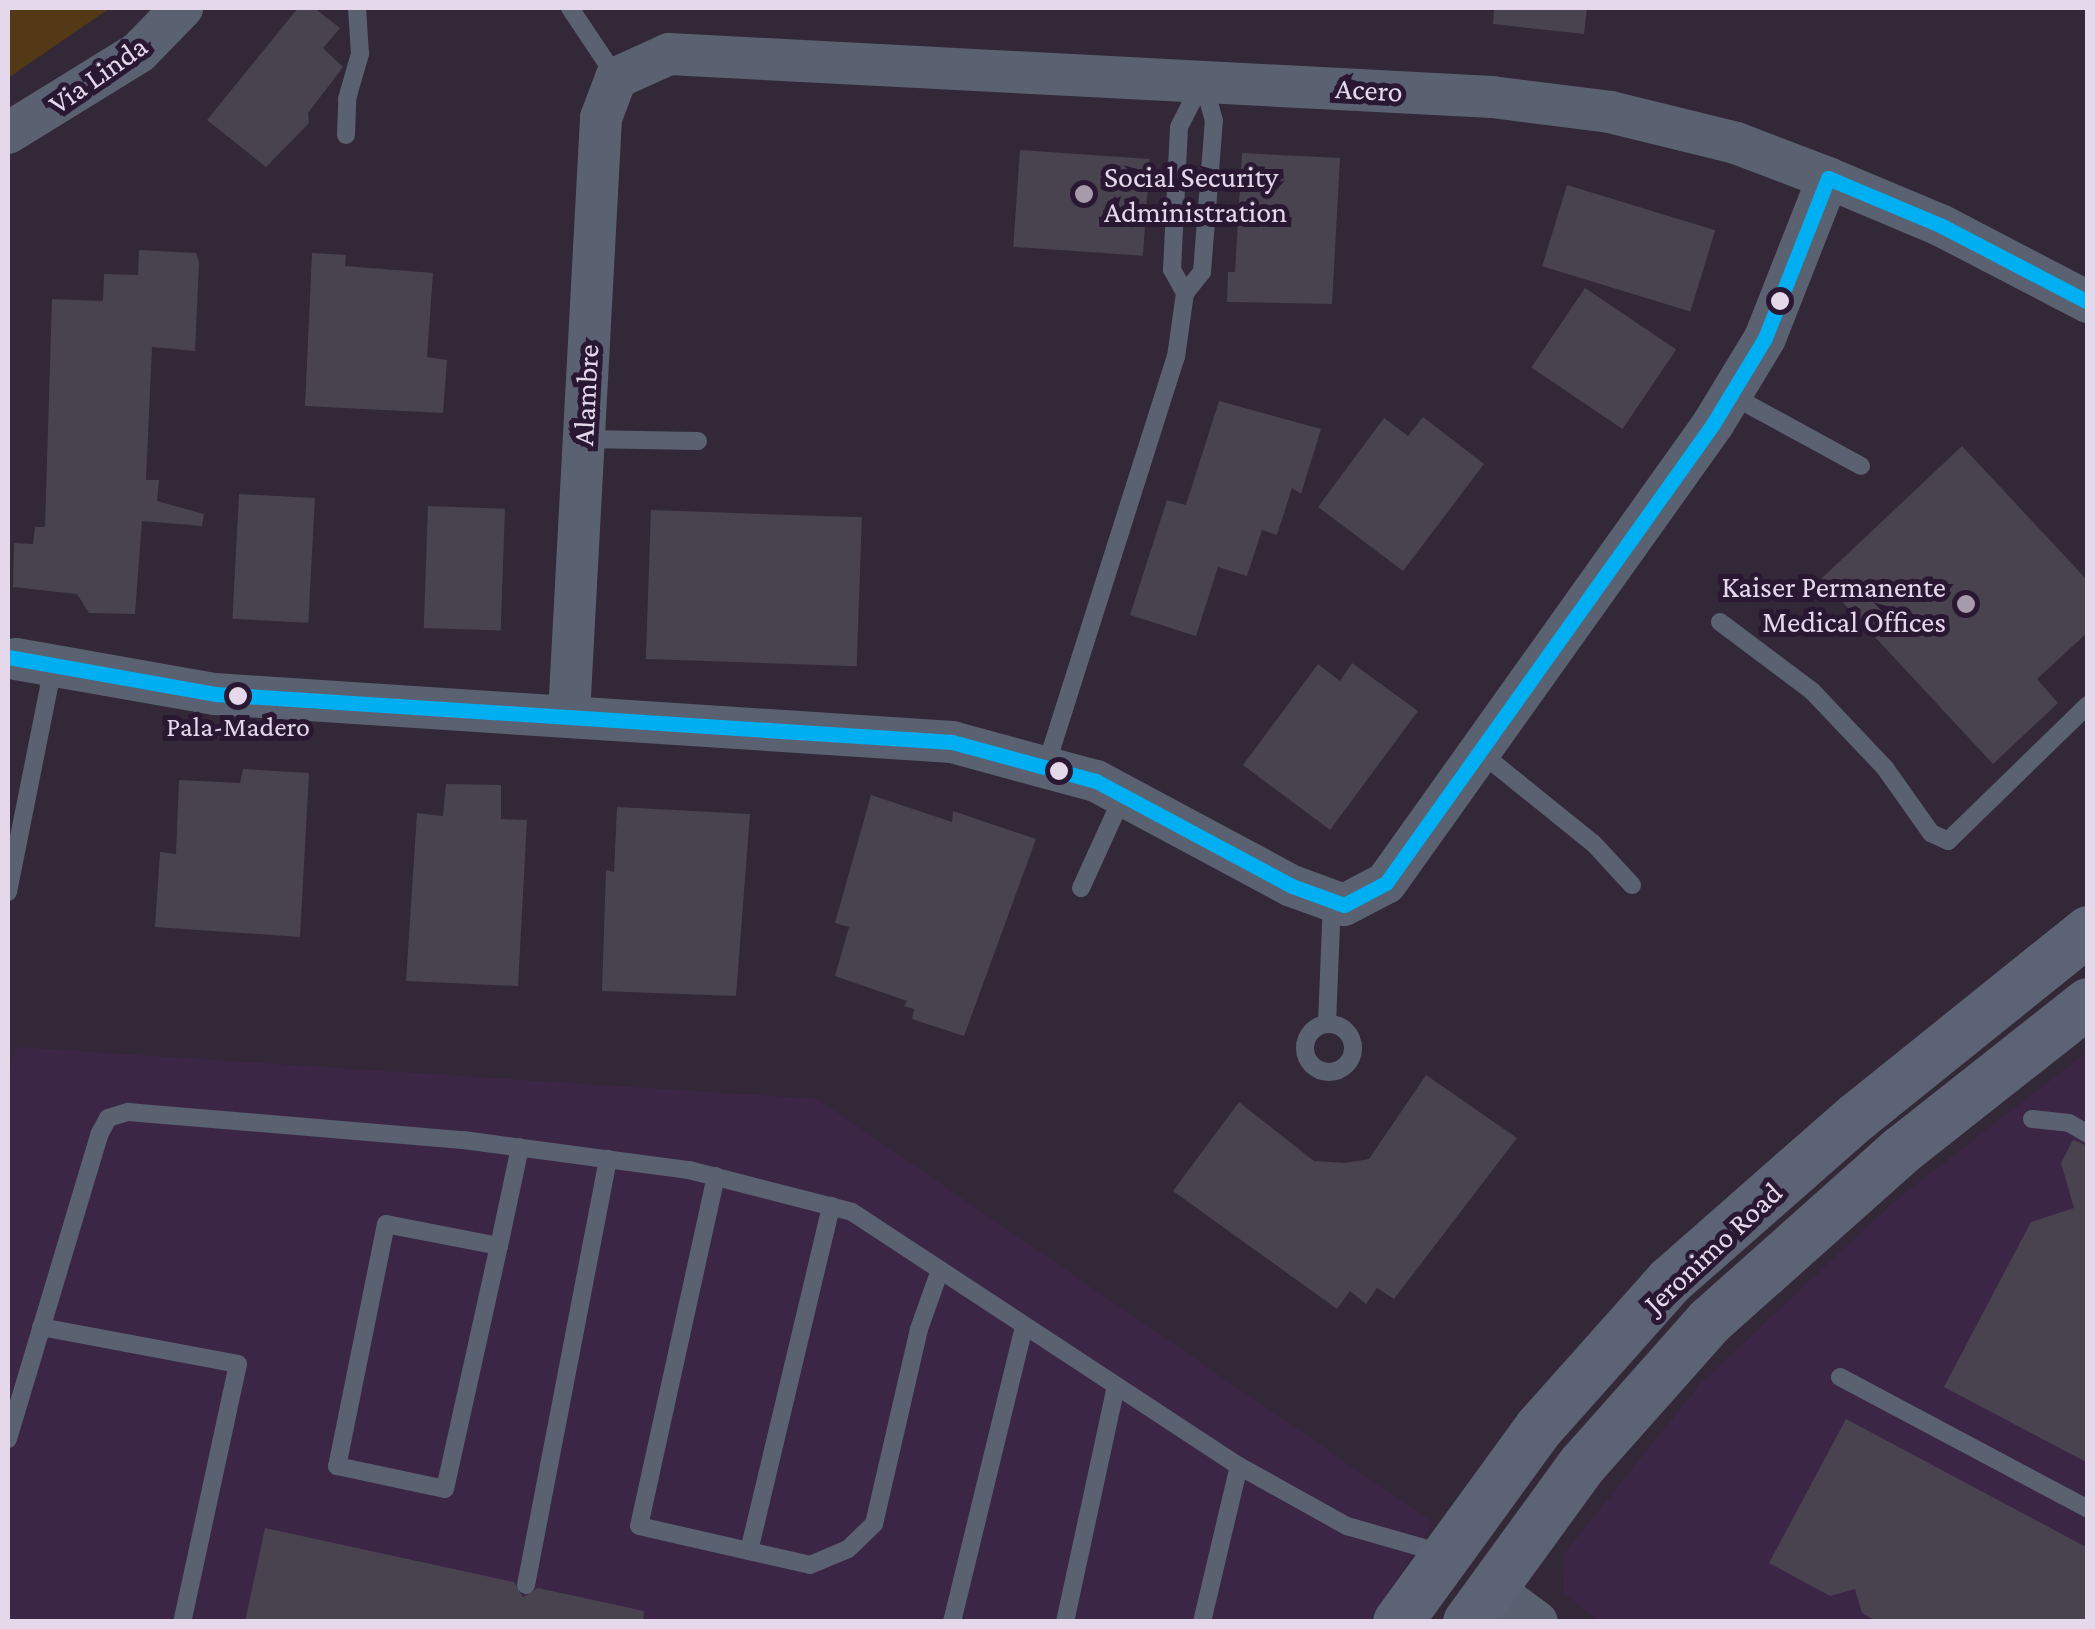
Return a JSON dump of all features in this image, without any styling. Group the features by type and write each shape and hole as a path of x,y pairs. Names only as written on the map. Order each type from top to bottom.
{"main road":[{"name":"Jeronimo Road","path":"1398,1622 1539,1428 1670,1281 1857,1117 2088,932"},
{"name":"Jeronimo Road","path":"1480,1605 1583,1464 1710,1321 1902,1150 2088,1002"}],"street":[{"name":"Via Linda","path":"8,134 139,52 182,8"},
{"name":"Acero","path":"616,78 669,54 1492,97 1610,112 1736,143 1828,178 1940,226 2088,302"},
{"name":"Alambre","path":"569,715 601,118 616,78"},
{"path":"34,663 214,694 952,742 1046,766 1124,795 1338,903 1386,883 1731,395 1765,338 1828,178"},
{"path":"1480,1605 1536,1622"}],"lane":[{"path":"346,135 347,99 360,54 356,8"},
{"path":"570,8 616,78"},
{"path":"1184,293 1172,270 1180,128 1202,80"},
{"path":"1046,766 1176,357 1184,293 1202,272 1214,121 1202,80"},
{"path":"1731,395 1860,466"},
{"path":"584,439 698,441"},
{"path":"1720,622 1812,691 1885,768 1931,832 1948,841 2088,705"},
{"path":"8,892 34,663"},
{"path":"1480,751 1594,844 1632,885"},
{"path":"1081,888 1124,795"},
{"path":"1326,1024 1338,903"},
{"path":"8,1440 108,1118 128,1112 608,1159 716,1176 852,1212 1239,1466 1347,1526 1446,1554"},
{"path":"2032,1118 2069,1124 2088,1134"},
{"path":"499,1246 386,1224 337,1466 445,1490 499,1246 520,1148"},
{"path":"526,1585 608,1159"},
{"path":"716,1176 639,1526 810,1565 848,1549 874,1524 919,1328 940,1270"},
{"path":"749,1550 831,1206"},
{"path":"952,1622 1024,1326"},
{"path":"41,1327 238,1364 182,1622"},
{"path":"1840,1377 2088,1509"},
{"path":"1065,1622 1116,1387"},
{"path":"1202,1622 1239,1466"}],"shaded area":[{"path":"8,8 110,8 8,78"},
{"path":"16,1047 818,1099 1434,1523 1370,1621 8,1622 8,1081"},
{"path":"2087,1052 2087,1621 1599,1621 1564,1593 1563,1555 1701,1383 1891,1204"}],"building":[{"path":"298,8 314,8 340,28 323,48 343,67 308,113 309,123 266,167 207,120"},
{"path":"1494,8 1587,8 1584,34 1493,24"},
{"name":"Social Security Administration","path":"1020,150 1150,159 1143,256 1013,247"},
{"path":"1242,153 1340,158 1332,304 1227,302 1228,272 1235,272"},
{"path":"1567,185 1715,230 1690,312 1542,266"},
{"path":"139,250 196,253 199,262 195,351 152,347 146,480 159,480 157,501 204,514 202,526 142,521 135,614 89,613 77,594 13,587 14,543 33,544 35,527 45,527 52,299 103,301 104,274 138,275"},
{"path":"312,253 346,255 345,266 433,273 427,357 447,360 443,413 305,406"},
{"path":"1585,288 1676,350 1623,429 1531,368"},
{"path":"1219,401 1321,429 1301,494 1292,488 1277,535 1262,530 1247,576 1218,567 1196,636 1130,615 1167,500 1186,505"},
{"path":"1423,417 1484,464 1403,571 1318,507 1384,418 1408,436"},
{"name":"Kaiser Permanente Medical Offices","path":"1962,446 2088,581 2088,632 2037,679 2058,703 1993,764 1821,579"},
{"path":"239,494 315,498 308,623 232,619"},
{"path":"428,506 505,509 501,631 424,628"},
{"path":"651,510 862,517 857,666 646,659"},
{"path":"1352,663 1418,711 1330,830 1243,765 1318,664 1340,681"},
{"path":"243,769 309,773 300,937 155,927 160,852 176,854 179,780 240,783"},
{"path":"446,784 501,785 501,819 527,820 518,986 406,981 417,813 443,816"},
{"path":"871,795 952,822 953,811 1036,839 964,1036 912,1019 914,1009 904,1006 907,1001 835,976 849,927 835,923"},
{"path":"617,807 750,814 736,996 602,991 606,870 614,872"},
{"path":"1426,1075 1517,1138 1394,1299 1377,1288 1366,1304 1350,1291 1337,1309 1173,1191 1239,1102 1314,1161 1345,1163 1369,1159"},
{"path":"2073,1140 2088,1146 2088,1463 1944,1387 2031,1222 2074,1208 2061,1163"},
{"path":"1846,1419 2088,1548 2088,1622 1878,1622 1862,1613 1855,1589 1830,1596 1769,1563"},
{"path":"265,1528 514,1582 523,1597 538,1588 644,1611 643,1622 245,1622"}],"transit line":[{"path":"1828,178 1940,225 2088,302"},
{"path":"1344,905 1386,883 1713,424 1765,338 1828,178"},
{"path":"8,657 215,694 952,742 1096,781 1292,886 1344,905"}],"place":[{"name":"Social Security Administration","path":"1084,194"},
{"name":"Kaiser Permanente Medical Offices","path":"1966,604"},
{"name":"Pala-Madero","path":"238,696"}]}
